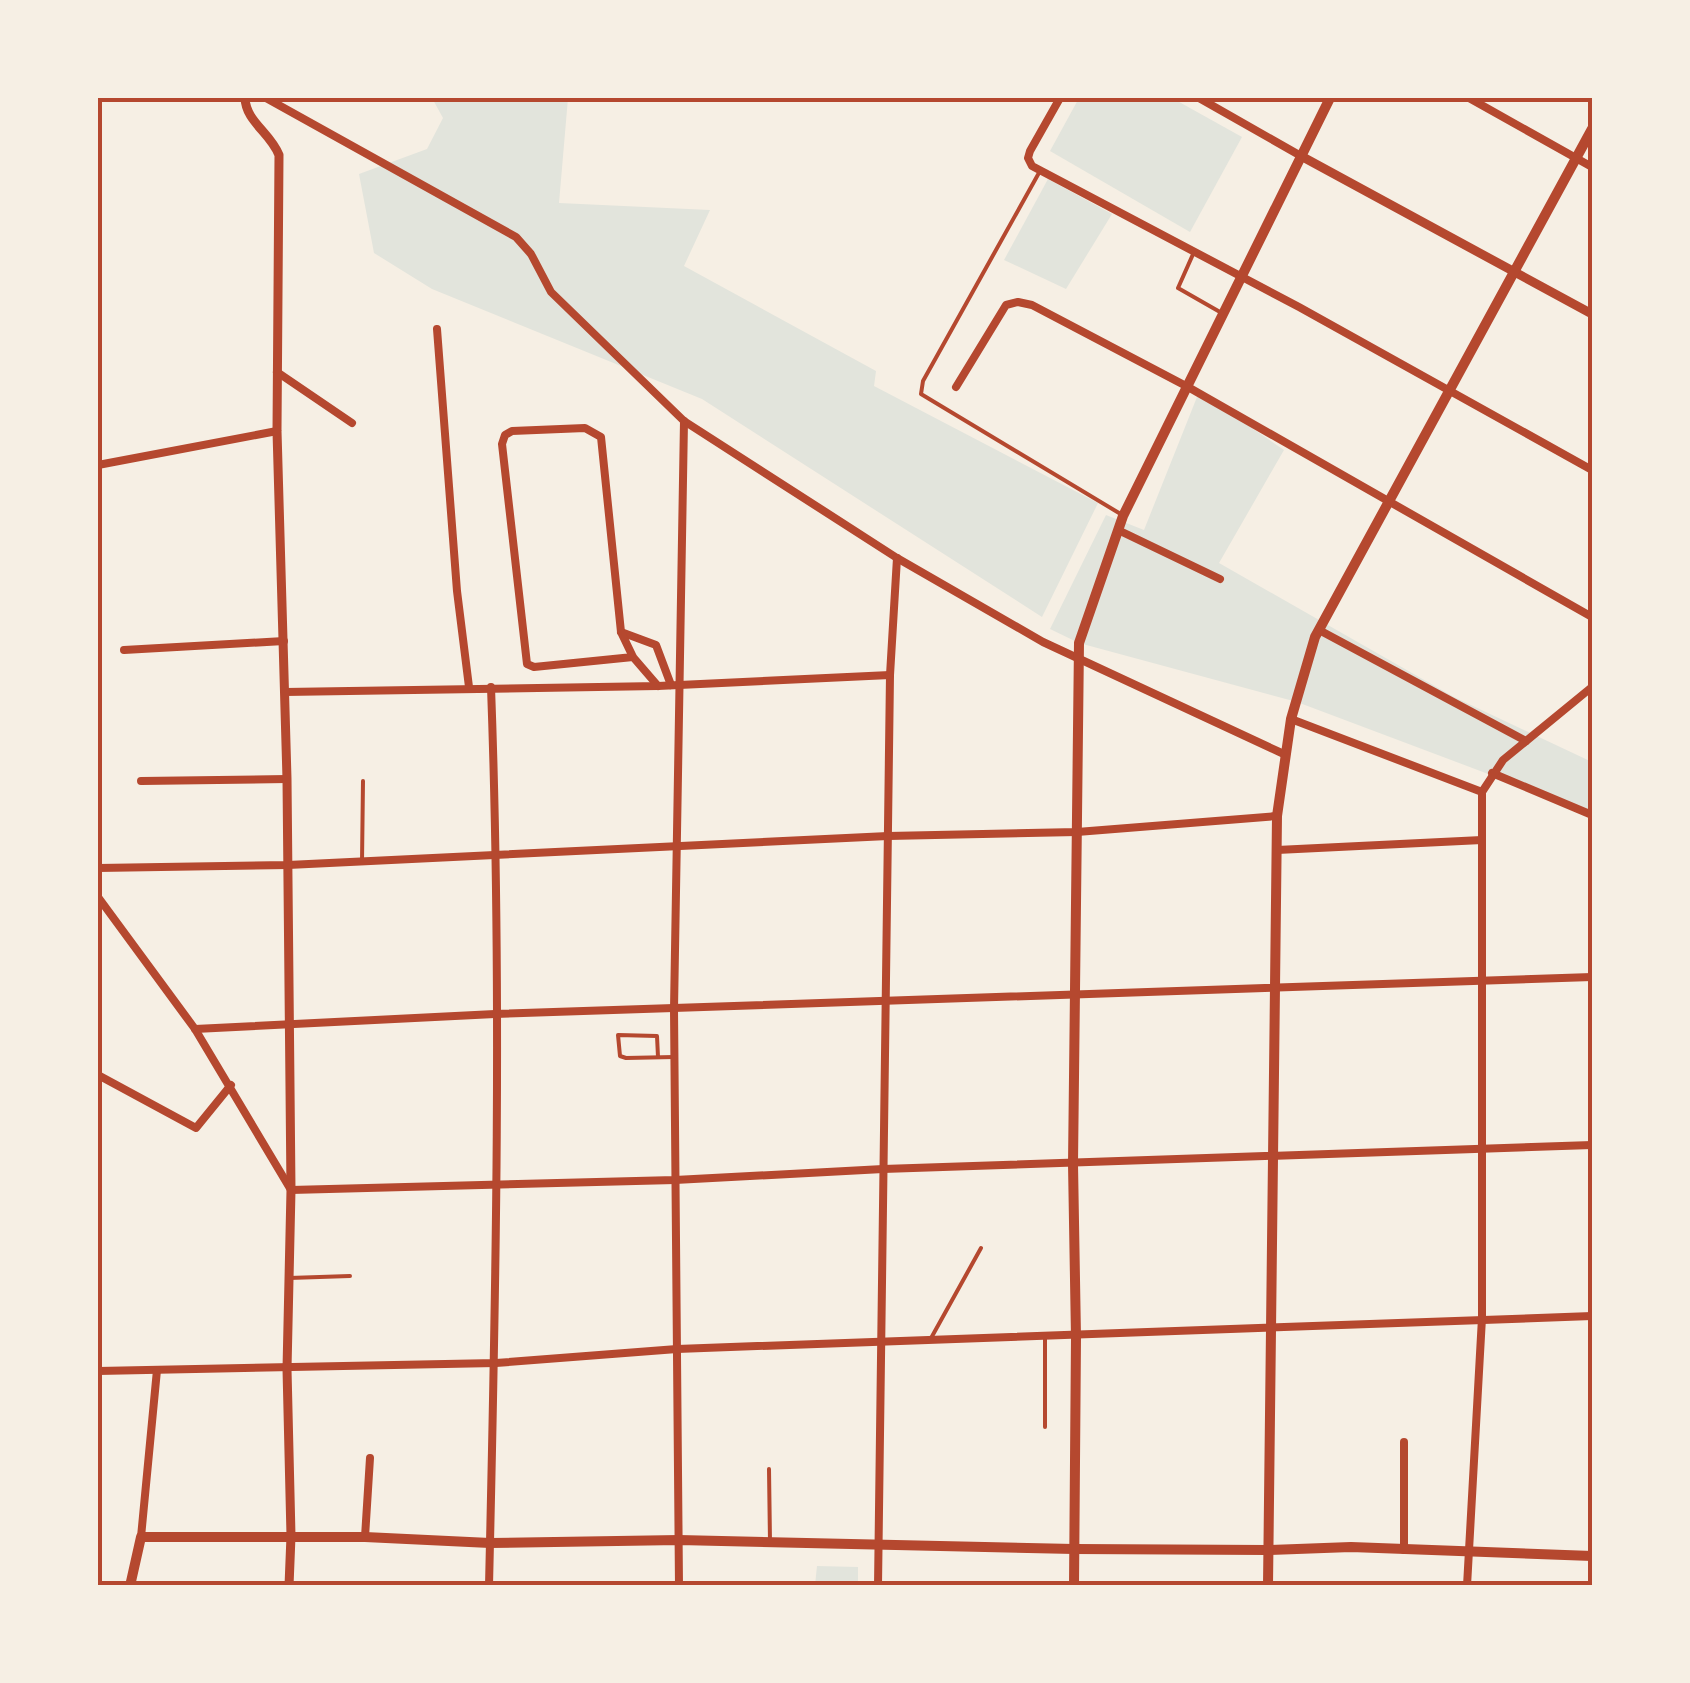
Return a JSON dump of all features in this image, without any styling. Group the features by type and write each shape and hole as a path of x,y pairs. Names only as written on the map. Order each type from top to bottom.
{"main road":[{"path":"1074,1586 1079,643 1123,516 1330,98"},
{"path":"1268,1586 1277,816 1290,719 1319,630 1592,129"},
{"path":"130,1586 141,1537 364,1537 490,1543 679,1540 1074,1549 1351,1547 1592,1556"}],"street":[{"path":"245,98 246,112 279,154 277,431 288,865 291,1190 286,1369 290,1586"},
{"path":"266,98 516,237 531,254 550,292 684,421 897,558 1078,660 1286,755"},
{"path":"1060,98 1028,158 1037,168 1450,389 1592,470"},
{"path":"1200,98 1592,314"},
{"path":"1469,98 1592,167"},
{"path":"956,387 1006,305 1032,305 1188,387 1592,618"},
{"path":"437,328 457,591 469,687"},
{"path":"278,372 352,423"},
{"path":"680,1586 674,1057 678,847 675,685 684,421"},
{"path":"633,658 527,664 502,444 505,435 512,431 586,428 600,437 621,632 633,658 658,686"},
{"path":"98,465 277,431"},
{"path":"1118,530 1220,579"},
{"path":"878,1586 890,676 897,558"},
{"path":"1319,630 1526,740"},
{"path":"621,632 656,646 675,685"},
{"path":"124,650 284,642"},
{"path":"285,692 658,686 890,676"},
{"path":"1467,1586 1482,1318 1482,792 1492,772 1592,686"},
{"path":"489,1586 496,1363 497,856 491,687"},
{"path":"1290,719 1482,792"},
{"path":"1492,772 1592,816"},
{"path":"141,781 287,778"},
{"path":"98,868 288,865 888,836 1077,832 1277,816"},
{"path":"1277,850 1482,840"},
{"path":"98,897 195,1030 291,1190"},
{"path":"195,1030 496,1014 1592,977"},
{"path":"98,1075 196,1128 231,1085"},
{"path":"291,1190 1592,1146"},
{"path":"98,1372 496,1363 676,1349 1592,1316"},
{"path":"141,1537 157,1370"},
{"path":"1404,1442 1404,1550"},
{"path":"364,1537 370,1458"}],"lane":[{"path":"1037,168 923,381 921,394 1123,516"},
{"path":"1194,252 1178,288 1224,314"},
{"path":"362,862 364,782"},
{"path":"658,1057 657,1036 618,1035 620,1056 658,1057 674,1057"},
{"path":"930,1340 981,1248"},
{"path":"289,1278 350,1276"},
{"path":"1045,1338 1045,1427"},
{"path":"770,1469 770,1542"}],"shaded area":[{"path":"432,98 568,98 559,203 710,210 684,266 876,371 874,386 1098,503 1042,617 702,399 432,289 374,253 359,174 427,149 443,118"},
{"path":"1079,98 1172,98 1242,137 1190,232 1050,151"},
{"path":"1048,179 1112,214 1066,289 1004,260"},
{"path":"1199,392 1284,450 1219,563 1454,697 1592,762 1592,813 1297,702 1079,643 1050,629 1106,515 1144,530"},
{"path":"817,1566 858,1567 858,1585 815,1585"}]}
